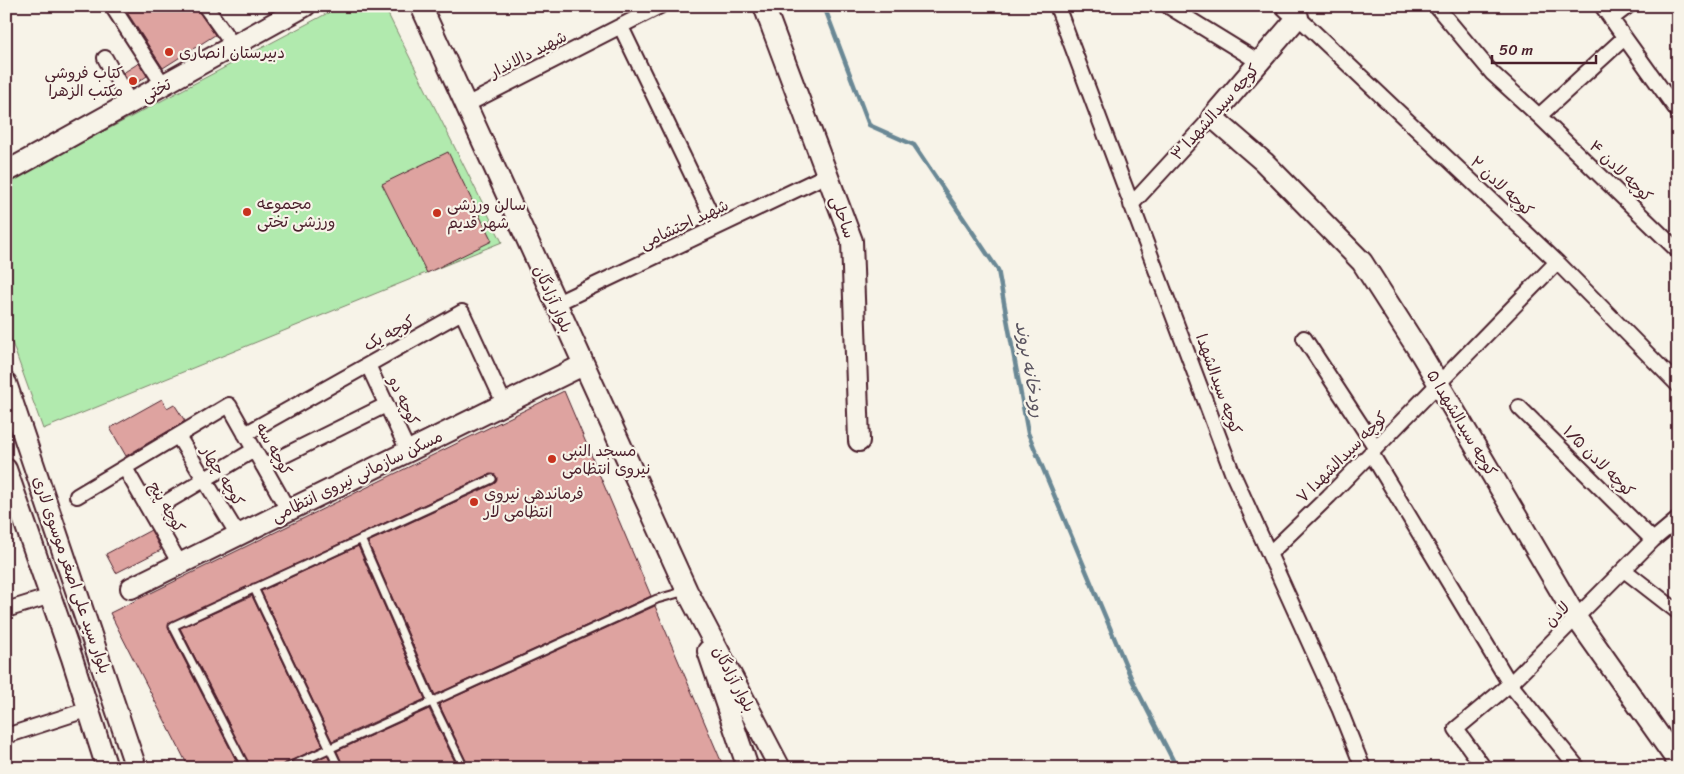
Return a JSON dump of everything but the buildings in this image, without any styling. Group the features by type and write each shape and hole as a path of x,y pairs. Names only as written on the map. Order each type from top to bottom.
{"main road":[{"name":"تختی","path":"6,172 164,86 233,45 305,6"},
{"name":"بلوار آزادگان","path":"421,6 555,304 687,590 780,768"},
{"name":"ساحلی","path":"764,6 852,241 859,441"},
{"name":"کوچه سیدالشهدا ۳","path":"1212,117 1259,62 1292,12"},
{"name":"کوچه سیدالشهدا ۵","path":"1212,117 1264,162 1362,262 1439,384 1577,619 1677,760"},
{"name":"مسکن سازمانی نیروی انتظامی","path":"131,588 583,365"},
{"name":"بلوار سید علی اصغر موسوی لاری","path":"6,382 136,768"},
{"name":"بلوار سید علی اصغر موسوی لاری","path":"6,470 10,492 51,596 107,768"},
{"name":"بلوار آزادگان","path":"687,590 748,768"}],"street":[{"path":"112,6 164,86"},
{"path":"205,6 233,45"},
{"name":"شهید دالاندار","path":"466,105 660,6"},
{"name":"کوچه سیدالشهدا","path":"1057,6 1096,106 1130,205 1232,472 1339,708 1363,768"},
{"path":"1168,6 1259,62"},
{"name":"کوچه لادن ۴","path":"1436,6 1492,73 1678,251"},
{"path":"1602,6 1678,112"},
{"path":"1611,19 1628,6"},
{"name":"کوچه لادن ۲","path":"1292,12 1557,262 1678,386"},
{"path":"621,27 717,227"},
{"path":"1539,116 1624,39"},
{"path":"105,58 130,103"},
{"name":"کوچه سیدالشهدا ۳","path":"1130,205 1212,117"},
{"name":"شهید احتشامی","path":"555,304 827,175"},
{"name":"کوچه سیدالشهدا ۷","path":"1270,553 1374,451 1557,262"},
{"name":"کوچه یک","path":"246,434 462,312 504,403"},
{"path":"1304,338 1374,451 1510,684 1578,768"},
{"name":"کوچه دو","path":"368,365 408,451"},
{"name":"کوچه سه","path":"178,436 229,405 288,510"},
{"path":"264,466 386,405"},
{"name":"کوچه لادن ۱/۵","path":"1519,407 1653,540"},
{"path":"77,496 178,436"},
{"name":"کوچه چهار","path":"178,436 238,535"},
{"path":"150,512 254,450"},
{"name":"کوچه پنج","path":"125,468 180,564"},
{"name":"لادن","path":"1484,768 1456,729 1510,684 1577,619 1653,540 1678,519"},
{"path":"1624,570 1678,612"},
{"path":"6,610 51,596"},
{"path":"6,736 89,709"}],"lane":[{"path":"246,768 173,626 492,479"},
{"path":"361,539 432,702 464,768"},
{"path":"254,588 339,768"},
{"path":"287,768 657,599 687,590"}],"green space":[{"name":"مجموعه ورزشی تختی","path":"341,6 384,6 502,242 43,429 6,326 6,183"}],"waterway":[{"name":"رودخانه بروند","path":"824,6 869,125 914,145 998,270 1028,433 1132,680 1177,768"}],"place":[{"name":"دبیرستان انصاری","path":"169,52"},
{"name":"کتاب فروشی مکتب الزهرا","path":"133,81"},
{"name":"مجموعه ورزشی تختی","path":"247,212"},
{"name":"سالن ورزشی شهر قدیم","path":"437,213"},
{"name":"مسجد النبی نیروی انتظامی","path":"552,459"},
{"name":"فرماندهی نیروی انتظامی لار","path":"474,502"}]}
